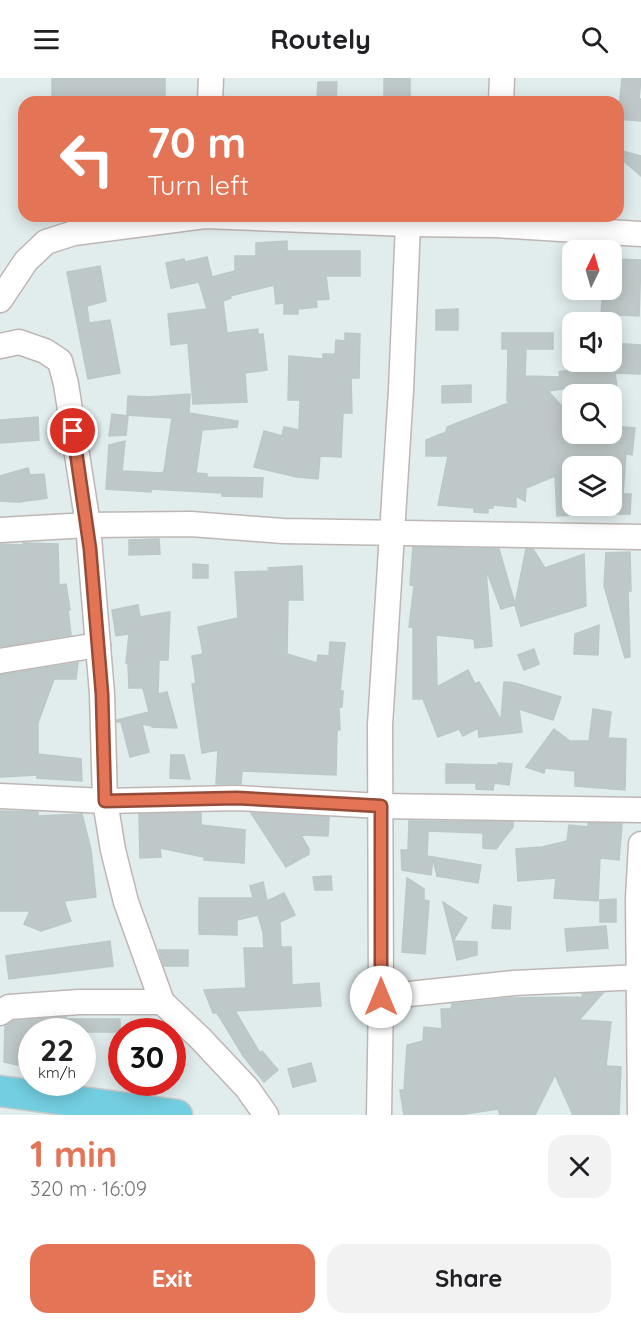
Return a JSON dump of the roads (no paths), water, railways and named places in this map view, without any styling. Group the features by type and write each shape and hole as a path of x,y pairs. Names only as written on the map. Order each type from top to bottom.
{"main road":[{"path":"0,1090 177,1115"}],"street":[{"path":"210,96 211,78"},
{"path":"501,96 502,78"},
{"path":"0,300 26,261 46,242 74,233 159,222"},
{"path":"340,222 408,225 460,222"},
{"path":"516,222 641,234"},
{"path":"379,1115 380,725 408,225"},
{"path":"0,346 19,342 45,351 60,362 66,384 88,525 102,694 105,801 113,850 126,902 162,1002 200,1038 247,1089 266,1115"},
{"path":"0,530 88,525 192,524 283,531 641,537"},
{"path":"0,661 98,645"},
{"path":"0,796 105,801 237,798 381,806 641,810"},
{"path":"640,1115 638,899 641,844"},
{"path":"381,997 514,983 640,977"},
{"path":"0,1012 9,1007 55,1004 162,1002"}]}
